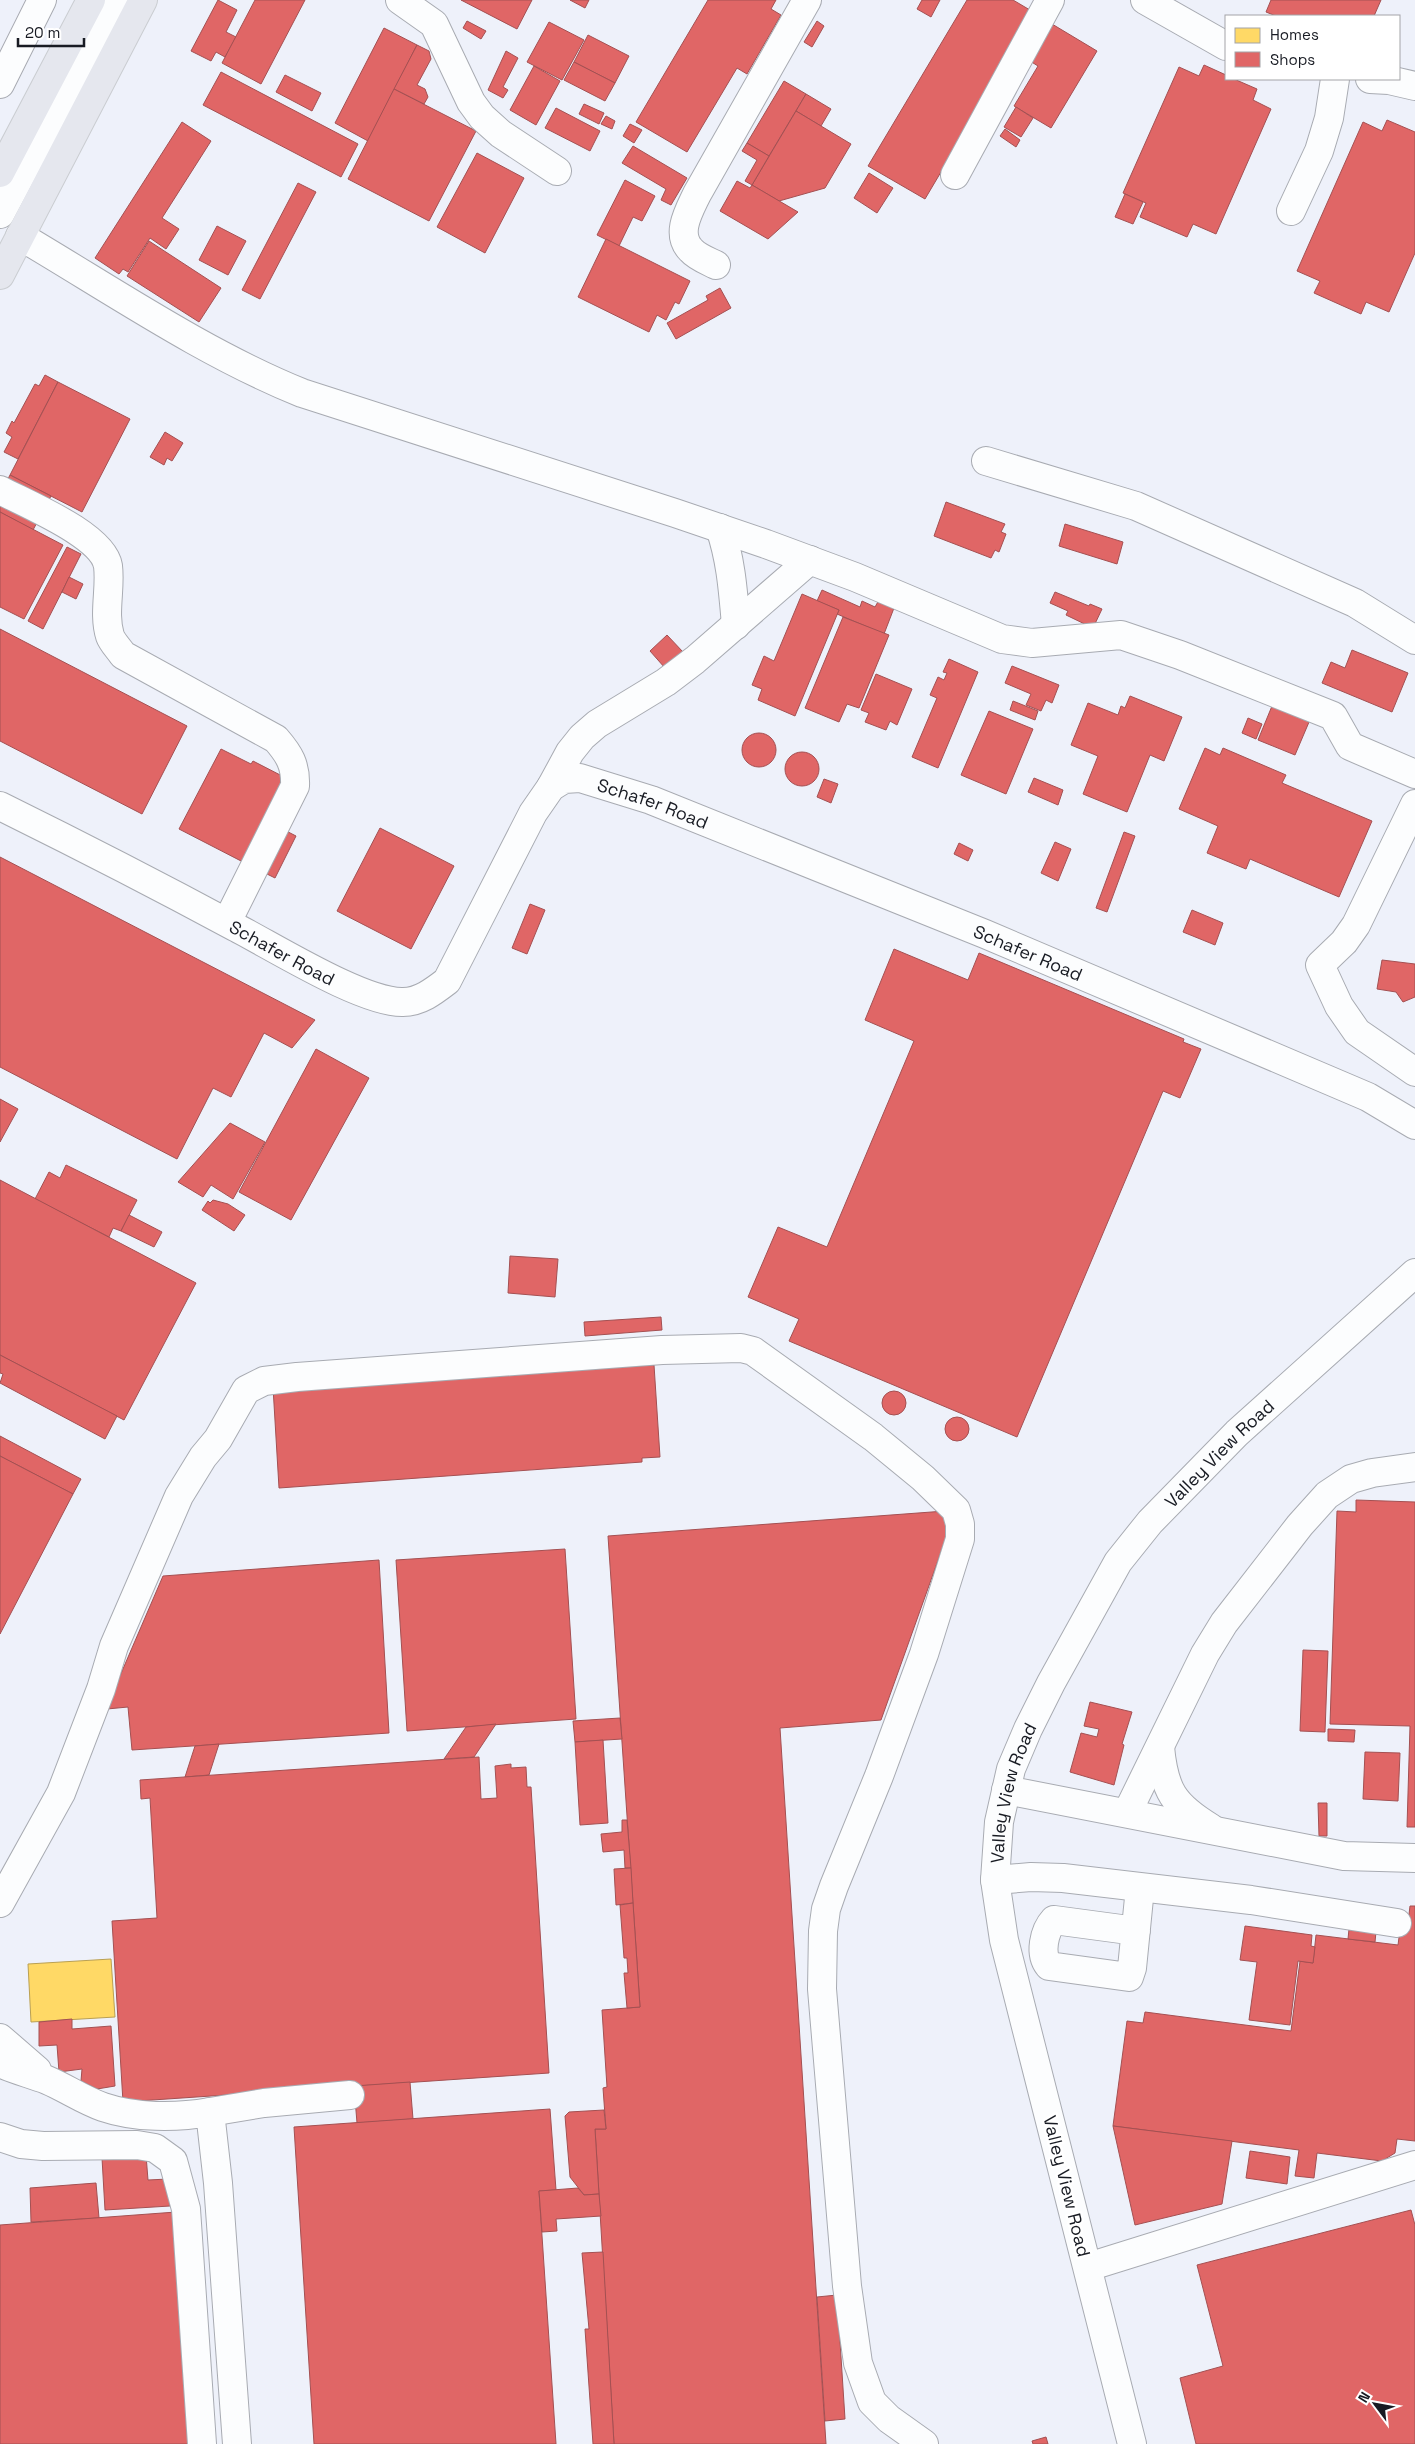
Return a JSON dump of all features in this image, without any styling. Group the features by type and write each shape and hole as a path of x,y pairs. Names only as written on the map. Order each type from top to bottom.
{"main road":[{"path":"0,173 92,0"},
{"path":"0,275 144,0"}],"street":[{"path":"2,72 42,0"},
{"path":"0,214 115,0"},
{"path":"400,0 434,24 471,102 482,117 501,134 557,171"},
{"path":"716,266 691,250 684,236 684,221 696,194 807,0"},
{"path":"955,175 1050,0"},
{"path":"1145,0 1225,45"},
{"path":"1291,211 1319,151 1329,118 1335,80"},
{"path":"1389,80 1415,86"},
{"path":"20,236 266,379 302,393 720,528 810,560 1002,639 1032,642 1121,635 1180,655 1333,716 1350,746 1415,774"},
{"path":"986,462 1136,506 1354,603 1415,640"},
{"path":"0,490 64,524 99,548 108,565 107,617 110,637 123,655 276,738 290,756 296,772 295,786 227,922"},
{"path":"720,528 727,549 736,624"},
{"path":"551,787 570,752 582,737 598,724 666,682 810,560"},
{"name":"Schafer Road","path":"0,806 103,856 368,995 404,1002 429,995 447,981 533,813 551,787 564,779 580,778 651,800 1049,961 1368,1097 1415,1125"},
{"path":"1415,804 1356,925 1344,942 1320,965 1339,1006 1357,1032 1415,1072"},
{"name":"Valley View Road","path":"1132,2444 1004,1940 995,1880 999,1822 1011,1769 1028,1729 1079,1630 1118,1562 1150,1522 1237,1433 1415,1273"},
{"path":"0,1902 61,1793 98,1698 114,1646 179,1496 203,1457 225,1428 246,1390 264,1381 317,1375 662,1350 741,1348 753,1351 873,1437 923,1478 956,1510 960,1524 960,1539 924,1654 879,1776 834,1886 826,1909 823,1930 822,1989 847,2286 858,2363 872,2402 889,2419 924,2444"},
{"path":"1128,1814 1205,1654 1224,1623 1300,1525 1327,1495 1351,1479 1372,1473 1415,1467"},
{"path":"1160,1747 1162,1773 1166,1786 1188,1812 1217,1832"},
{"path":"1006,1790 1344,1856 1415,1858"},
{"path":"995,1880 1045,1876 1251,1900 1397,1923"},
{"path":"1136,1931 1140,1888"},
{"path":"0,2038 49,2081"},
{"path":"0,2062 49,2081 102,2107 120,2111 161,2115 193,2115 264,2103 350,2095"},
{"path":"210,2112 218,2183 237,2444"},
{"path":"0,2137 21,2144 43,2146 137,2145 155,2148 173,2162 179,2174 186,2209 202,2444"},
{"path":"1088,2267 1415,2165"}],"building: Homes":[{"path":"111,1959 115,2017 31,2022 28,1964"}],"building: Shops":[{"path":"218,0 237,10 226,32 236,37 225,57 216,52 211,61 191,51"},
{"path":"255,0 305,0 261,84 222,63"},
{"path":"461,0 532,0 517,29"},
{"path":"570,0 589,0 585,8"},
{"path":"708,0 776,0 771,9 781,15 747,74 737,68 687,152 636,122"},
{"path":"922,0 940,0 931,17 917,9"},
{"path":"967,0 1013,0 1035,13 925,199 868,166"},
{"path":"1271,0 1381,0 1374,15 1274,15 1266,12"},
{"path":"467,21 486,31 481,39 463,28"},
{"path":"817,21 824,26 812,47 804,42"},
{"path":"549,22 584,40 562,80 527,62"},
{"path":"1052,24 1097,51 1051,128 1014,106 1038,66 1030,61"},
{"path":"384,28 417,45 368,141 335,123"},
{"path":"588,35 629,56 615,83 574,62"},
{"path":"417,45 429,51 431,59 417,85 425,89 428,97 424,104 394,89"},
{"path":"506,51 518,58 503,87 508,90 503,98 488,90"},
{"path":"574,62 615,83 605,101 564,80"},
{"path":"1204,65 1225,75 1225,80 1236,80 1257,89 1253,100 1271,109 1216,234 1193,224 1187,237 1140,217 1146,203 1123,193 1179,67 1199,76"},
{"path":"534,66 560,81 536,125 510,110"},
{"path":"221,72 358,144 341,177 203,105"},
{"path":"285,75 321,93 312,111 276,92"},
{"path":"784,81 806,94 769,156 747,143"},
{"path":"394,89 476,131 429,221 348,179"},
{"path":"806,94 831,109 821,126 796,111"},
{"path":"584,104 604,113 599,124 579,114"},
{"path":"1016,107 1033,118 1021,137 1004,127"},
{"path":"556,108 600,131 590,151 545,128"},
{"path":"796,111 851,144 825,188 779,201 752,185"},
{"path":"606,116 615,121 612,129 601,124"},
{"path":"1387,120 1415,132 1415,253 1389,312 1366,302 1361,314 1314,293 1320,281 1297,271 1363,122 1382,131"},
{"path":"182,122 211,141 162,218 179,229 166,249 150,238 128,272 123,269 119,274 95,258"},
{"path":"630,124 642,130 634,143 623,136"},
{"path":"1005,129 1020,140 1016,147 1000,136"},
{"path":"747,143 769,156 752,185 745,181 757,160 742,151"},
{"path":"633,146 687,178 671,205 661,200 666,189 622,163"},
{"path":"477,153 524,178 485,253 437,227"},
{"path":"869,173 893,188 877,213 854,198"},
{"path":"625,180 655,196 642,221 633,217 619,246 597,235"},
{"path":"737,181 750,188 752,185 798,212 768,239 720,211"},
{"path":"298,183 316,192 260,299 242,290"},
{"path":"1125,194 1143,202 1133,224 1115,217"},
{"path":"217,226 246,241 228,275 199,260"},
{"path":"606,239 690,281 679,304 675,302 666,320 657,315 649,332 578,297"},
{"path":"149,241 221,288 199,322 127,276"},
{"path":"720,288 731,308 676,339 667,323 708,300 706,296"},
{"path":"45,375 58,382 18,459 4,452 12,437 6,433 12,421 14,423 35,384 39,386"},
{"path":"58,382 130,419 82,512 10,475"},
{"path":"165,432 183,443 172,461 167,458 164,465 150,457"},
{"path":"10,475 51,496 33,530 0,512 0,494"},
{"path":"946,502 1005,524 1001,532 1006,534 999,552 995,550 991,558 934,536"},
{"path":"0,512 63,545 24,619 0,607"},
{"path":"1065,524 1123,542 1117,564 1059,546"},
{"path":"67,547 81,554 43,629 28,621"},
{"path":"69,577 83,584 76,599 62,592"},
{"path":"822,590 860,607 862,601 875,607 879,600 894,608 884,634 837,614 839,610 817,601"},
{"path":"1055,592 1089,606 1090,604 1102,609 1093,628 1066,615 1068,611 1050,603"},
{"path":"802,594 839,610 795,716 758,700 762,689 752,685 764,656 774,661"},
{"path":"843,617 889,635 859,708 847,704 839,722 805,708"},
{"path":"0,629 187,726 142,814 0,741"},
{"path":"667,635 683,652 665,668 650,651"},
{"path":"1352,650 1408,673 1392,712 1322,683 1331,662 1345,668"},
{"path":"949,659 978,672 938,768 912,757 937,698 930,695 938,677 944,680 947,673 943,672"},
{"path":"1012,666 1059,685 1052,703 1046,700 1041,711 1026,705 1031,694 1005,683"},
{"path":"876,674 912,689 897,725 890,721 886,730 865,722 869,713 861,710"},
{"path":"1130,696 1182,717 1164,761 1150,755 1127,812 1083,794 1098,756 1071,745 1088,703 1118,715 1121,706 1125,708"},
{"path":"1013,701 1038,711 1035,720 1010,710"},
{"path":"1261,702 1312,715 1295,755 1258,740 1272,706"},
{"path":"989,711 1033,729 1006,794 961,775"},
{"path":"1248,718 1262,724 1256,739 1242,733"},
{"path":"759,733 771,738 776,750 771,762 759,767 747,762 742,750 747,738"},
{"path":"1205,748 1220,755 1223,748 1286,775 1282,783 1372,821 1339,897 1250,859 1246,869 1207,853 1218,826 1179,809"},
{"path":"221,749 251,764 253,761 286,778 243,862 179,829"},
{"path":"802,752 814,757 819,769 814,781 802,786 790,781 785,769 790,757"},
{"path":"1034,778 1063,790 1058,805 1028,792"},
{"path":"824,779 838,784 831,803 817,797"},
{"path":"265,820 296,836 275,878 243,862"},
{"path":"380,828 454,866 411,949 337,911"},
{"path":"1124,832 1135,836 1107,912 1096,908"},
{"path":"1055,842 1071,849 1058,881 1041,873"},
{"path":"959,843 973,850 968,861 954,854"},
{"path":"0,857 315,1020 292,1048 264,1033 231,1097 213,1088 177,1159 0,1067"},
{"path":"530,904 545,910 527,954 512,948"},
{"path":"1192,910 1223,923 1215,945 1183,932"},
{"path":"894,949 968,980 979,953 1184,1039 1183,1042 1201,1049 1180,1098 1163,1091 1017,1437 789,1341 799,1319 748,1297 778,1227 827,1247 914,1041 865,1020"},
{"path":"1382,960 1415,964 1415,997 1403,1002 1396,992 1377,989"},
{"path":"316,1049 369,1078 291,1220 239,1192"},
{"path":"0,1099 18,1109 0,1142"},
{"path":"230,1123 265,1142 233,1199 211,1185 203,1197 178,1182"},
{"path":"66,1165 137,1200 121,1231 113,1228 109,1237 35,1199 49,1172 60,1178"},
{"path":"0,1180 196,1283 124,1420 0,1355"},
{"path":"213,1200 228,1204 245,1215 234,1231 202,1210 208,1201 210,1203"},
{"path":"129,1215 162,1232 154,1247 121,1231"},
{"path":"510,1256 558,1259 555,1297 508,1293"},
{"path":"661,1317 662,1330 585,1336 584,1322"},
{"path":"0,1355 117,1416 105,1439 0,1383 3,1374 0,1373"},
{"path":"636,1361 636,1366 654,1365 660,1457 642,1458 642,1462 279,1488 273,1387"},
{"path":"894,1391 903,1394 906,1403 903,1412 894,1415 885,1412 882,1403 885,1394"},
{"path":"957,1417 966,1420 969,1429 966,1438 957,1441 948,1438 945,1429 948,1420"},
{"path":"0,1436 81,1479 73,1494 0,1456"},
{"path":"0,1456 73,1494 0,1634"},
{"path":"1356,1500 1415,1502 1415,1827 1407,1827 1410,1726 1330,1724 1337,1511 1356,1512"},
{"path":"945,1511 946,1538 881,1720 780,1728 826,2444 614,2444 595,2129 606,2129 603,2088 607,2087 602,2010 640,2007 608,1536"},
{"path":"565,1549 576,1719 407,1731 396,1560"},
{"path":"379,1560 389,1733 132,1750 128,1707 107,1709 107,1706 163,1576"},
{"path":"1303,1650 1328,1651 1325,1732 1300,1731"},
{"path":"1090,1702 1132,1712 1122,1744 1124,1745 1114,1785 1070,1772 1081,1733 1097,1737 1099,1729 1084,1726"},
{"path":"620,1718 622,1739 575,1742 573,1721"},
{"path":"496,1724 474,1757 444,1759 466,1727"},
{"path":"1328,1729 1355,1730 1354,1742 1328,1741"},
{"path":"603,1740 608,1823 580,1825 575,1742"},
{"path":"219,1744 209,1775 185,1777 195,1746"},
{"path":"1365,1752 1400,1753 1398,1801 1363,1799"},
{"path":"479,1757 481,1799 497,1798 495,1766 511,1764 511,1768 526,1767 527,1787 531,1787 549,2073 123,2102 112,1921 157,1918 150,1798 141,1799 140,1780"},
{"path":"1318,1803 1327,1803 1327,1836 1319,1836"},
{"path":"622,1820 627,1820 631,1868 625,1868 624,1850 603,1852 601,1834 622,1832"},
{"path":"631,1868 633,1903 616,1905 614,1869"},
{"path":"633,1903 640,2007 627,2008 624,1973 628,1973 627,1958 624,1958 620,1905"},
{"path":"1410,1906 1415,1906 1415,2141 1397,2139 1395,2153 1382,2161 1317,2153 1314,2178 1295,2176 1299,2150 1113,2126 1127,2021 1143,2023 1145,2012 1291,2031 1300,1961 1313,1963 1316,1935 1398,1945 1400,1930 1407,1931"},
{"path":"1245,1926 1312,1935 1311,1946 1315,1947 1313,1963 1298,1961 1290,2025 1249,2020 1257,1962 1240,1960"},
{"path":"1349,1929 1376,1932 1375,1942 1348,1939"},
{"path":"72,2019 72,2029 111,2026 115,2086 97,2089 81,2081 82,2069 59,2072 57,2045 39,2046 39,2022"},
{"path":"410,2082 413,2119 357,2123 354,2086"},
{"path":"550,2109 556,2190 539,2191 556,2444 314,2444 294,2127"},
{"path":"604,2110 606,2129 595,2129 599,2194 584,2195 570,2177 565,2116 569,2112"},
{"path":"1113,2126 1232,2141 1222,2204 1135,2225"},
{"path":"1250,2151 1290,2157 1287,2184 1246,2178"},
{"path":"146,2155 148,2180 168,2179 170,2206 105,2210 102,2158"},
{"path":"96,2183 99,2218 31,2222 30,2188"},
{"path":"578,2188 584,2195 599,2194 601,2216 556,2219 557,2231 542,2232 539,2191"},
{"path":"1411,2210 1415,2225 1415,2444 1196,2444 1180,2378 1223,2366 1197,2265"},
{"path":"176,2212 191,2444 0,2444 0,2225"},
{"path":"603,2252 614,2444 593,2444 585,2329 589,2329 582,2253"},
{"path":"837,2295 845,2419 825,2421 817,2297"},
{"path":"1046,2437 1048,2444 1033,2444 1032,2441"}]}
